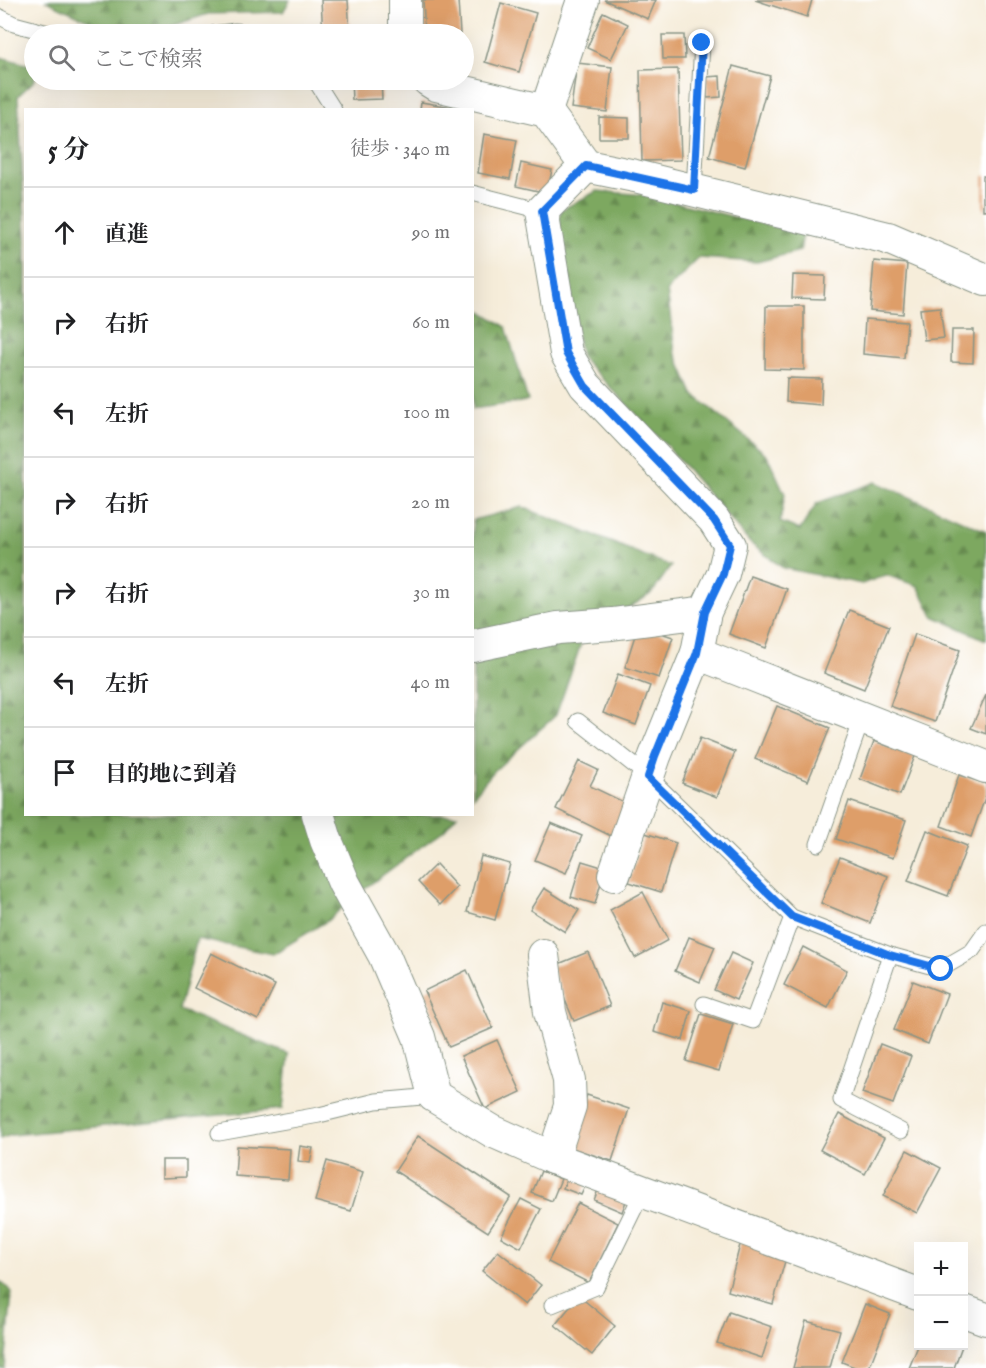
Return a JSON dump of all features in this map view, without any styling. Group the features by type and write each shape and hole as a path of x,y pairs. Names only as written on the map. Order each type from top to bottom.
{"street":[{"path":"405,0 405,24"},
{"path":"546,111 583,0"},
{"path":"457,90 546,111 586,166 888,238 986,280"},
{"path":"586,166 542,211 566,353 585,386 714,520 730,545 723,574 705,612 697,653 655,756 615,875"},
{"path":"474,646 558,628 612,624 705,612"},
{"path":"697,653 986,767"},
{"path":"319,816 344,883 384,955 419,1037 434,1096 492,1131 553,1158 914,1293"},
{"path":"543,955 550,1012 569,1080 570,1106 553,1158"},
{"path":"968,1313 986,1319"}],"lane":[{"path":"0,17 24,27"},
{"path":"694,190 702,43"},
{"path":"321,90 333,108"},
{"path":"474,194 542,211"},
{"path":"818,844 862,719"},
{"path":"578,721 648,777 792,917 890,955 941,969 972,951 986,931"},
{"path":"704,1004 753,1021 792,917"},
{"path":"890,955 841,1100 901,1131"},
{"path":"219,1133 319,1115 376,1101 434,1096"},
{"path":"552,1305 596,1287 643,1191"}],"green space":[{"path":"45,0 290,0 283,12 208,14 177,24 100,24"},
{"path":"0,57 24,63 24,90 18,96 24,202 24,816 456,816 444,830 364,889 327,921 273,954 197,939 179,1010 289,1054 283,1109 11,1135 0,1139"},
{"path":"597,191 646,195 803,234 800,251 757,262 699,258 667,290 675,352 693,394 767,455 785,494 780,522 800,530 817,503 876,482 986,531 986,640 933,616 918,586 886,575 862,584 783,568 750,543 668,447 581,357 558,240 561,210"},
{"path":"474,306 506,327 528,401 474,409"},
{"path":"522,507 671,566 652,593 583,638 556,715 494,771 474,795 474,520"},
{"path":"0,1281 12,1292 5,1368 0,1368"}],"building":[{"path":"321,0 348,0 349,24 322,24"},
{"path":"423,0 458,0 459,24 424,24"},
{"path":"604,0 656,0 648,19"},
{"path":"755,0 812,0 807,17"},
{"path":"501,3 536,13 519,72 485,62"},
{"path":"603,12 628,24 611,59 587,48"},
{"path":"662,35 684,35 685,59 663,59"},
{"path":"577,63 612,67 607,112 571,108"},
{"path":"733,66 770,76 745,167 709,157"},
{"path":"678,69 681,160 642,161 640,70"},
{"path":"720,76 721,97 707,98 706,77"},
{"path":"352,90 382,90 382,99 352,100"},
{"path":"421,102 457,108 420,108"},
{"path":"599,117 629,118 629,138 599,138"},
{"path":"484,134 517,140 510,179 478,173"},
{"path":"521,163 552,170 547,193 516,186"},
{"path":"983,176 986,176 986,210 983,210"},
{"path":"874,261 907,264 903,314 870,311"},
{"path":"793,275 825,276 824,299 792,298"},
{"path":"766,306 804,306 804,370 765,369"},
{"path":"940,307 944,338 924,340 920,309"},
{"path":"865,319 907,322 904,358 863,354"},
{"path":"952,330 974,330 973,363 951,362"},
{"path":"787,378 822,379 821,405 786,402"},
{"path":"750,576 787,589 766,648 729,634"},
{"path":"849,610 889,626 864,689 824,673"},
{"path":"638,626 673,637 659,678 625,667"},
{"path":"915,634 960,650 935,722 890,706"},
{"path":"618,674 650,686 636,725 603,713"},
{"path":"986,695 986,734 971,728"},
{"path":"777,706 830,728 808,781 755,759"},
{"path":"700,738 735,752 717,797 682,783"},
{"path":"874,741 915,756 900,795 860,779"},
{"path":"579,761 598,770 590,786 630,805 615,838 556,809"},
{"path":"959,775 986,784 986,795 971,837 941,826"},
{"path":"849,801 906,820 893,858 836,839"},
{"path":"551,823 582,836 566,873 535,860"},
{"path":"927,830 967,846 948,896 908,881"},
{"path":"645,833 676,843 661,892 629,882"},
{"path":"481,856 510,864 495,920 467,912"},
{"path":"840,857 888,876 870,923 821,903"},
{"path":"582,861 605,868 595,904 571,897"},
{"path":"436,864 457,887 440,905 418,882"},
{"path":"544,888 579,910 565,932 530,910"},
{"path":"643,892 668,940 635,958 610,910"},
{"path":"689,937 715,947 700,982 675,971"},
{"path":"803,947 847,970 828,1008 784,985"},
{"path":"588,952 610,1006 574,1021 551,967"},
{"path":"211,953 275,985 258,1020 194,988"},
{"path":"731,953 753,963 736,1000 714,990"},
{"path":"467,970 493,1028 449,1047 424,991"},
{"path":"913,981 947,994 928,1044 894,1030"},
{"path":"662,1002 691,1011 683,1040 654,1032"},
{"path":"701,1014 733,1024 719,1071 686,1061"},
{"path":"497,1040 521,1092 485,1109 461,1056"},
{"path":"880,1044 911,1056 893,1104 862,1093"},
{"path":"587,1095 629,1109 612,1161 569,1147"},
{"path":"839,1114 884,1138 865,1174 820,1150"},
{"path":"418,1136 511,1197 488,1232 395,1171"},
{"path":"237,1146 290,1149 288,1180 235,1176"},
{"path":"300,1146 313,1148 310,1163 298,1161"},
{"path":"907,1150 941,1168 917,1213 883,1196"},
{"path":"162,1160 186,1160 186,1177 162,1178"},
{"path":"327,1161 363,1172 351,1211 315,1201"},
{"path":"541,1171 561,1179 552,1201 532,1193"},
{"path":"569,1172 588,1180 581,1195 563,1188"},
{"path":"600,1185 628,1196 622,1212 594,1200"},
{"path":"521,1199 541,1209 521,1248 501,1237"},
{"path":"578,1203 618,1223 589,1283 548,1262"},
{"path":"741,1241 787,1254 773,1304 728,1291"},
{"path":"498,1251 541,1285 525,1305 482,1271"},
{"path":"579,1296 615,1326 592,1355 555,1325"},
{"path":"865,1304 890,1314 869,1368 857,1368 842,1362"},
{"path":"729,1312 772,1327 762,1358 717,1343"},
{"path":"806,1321 840,1330 830,1368 793,1368"},
{"path":"916,1350 961,1350 954,1368 909,1368"}],"route":[{"path":"702,43 694,190 586,166 542,211 566,353 585,386 674,476 714,520 730,545 723,574 705,612 697,653 648,777 792,917 890,955 941,969"}]}
